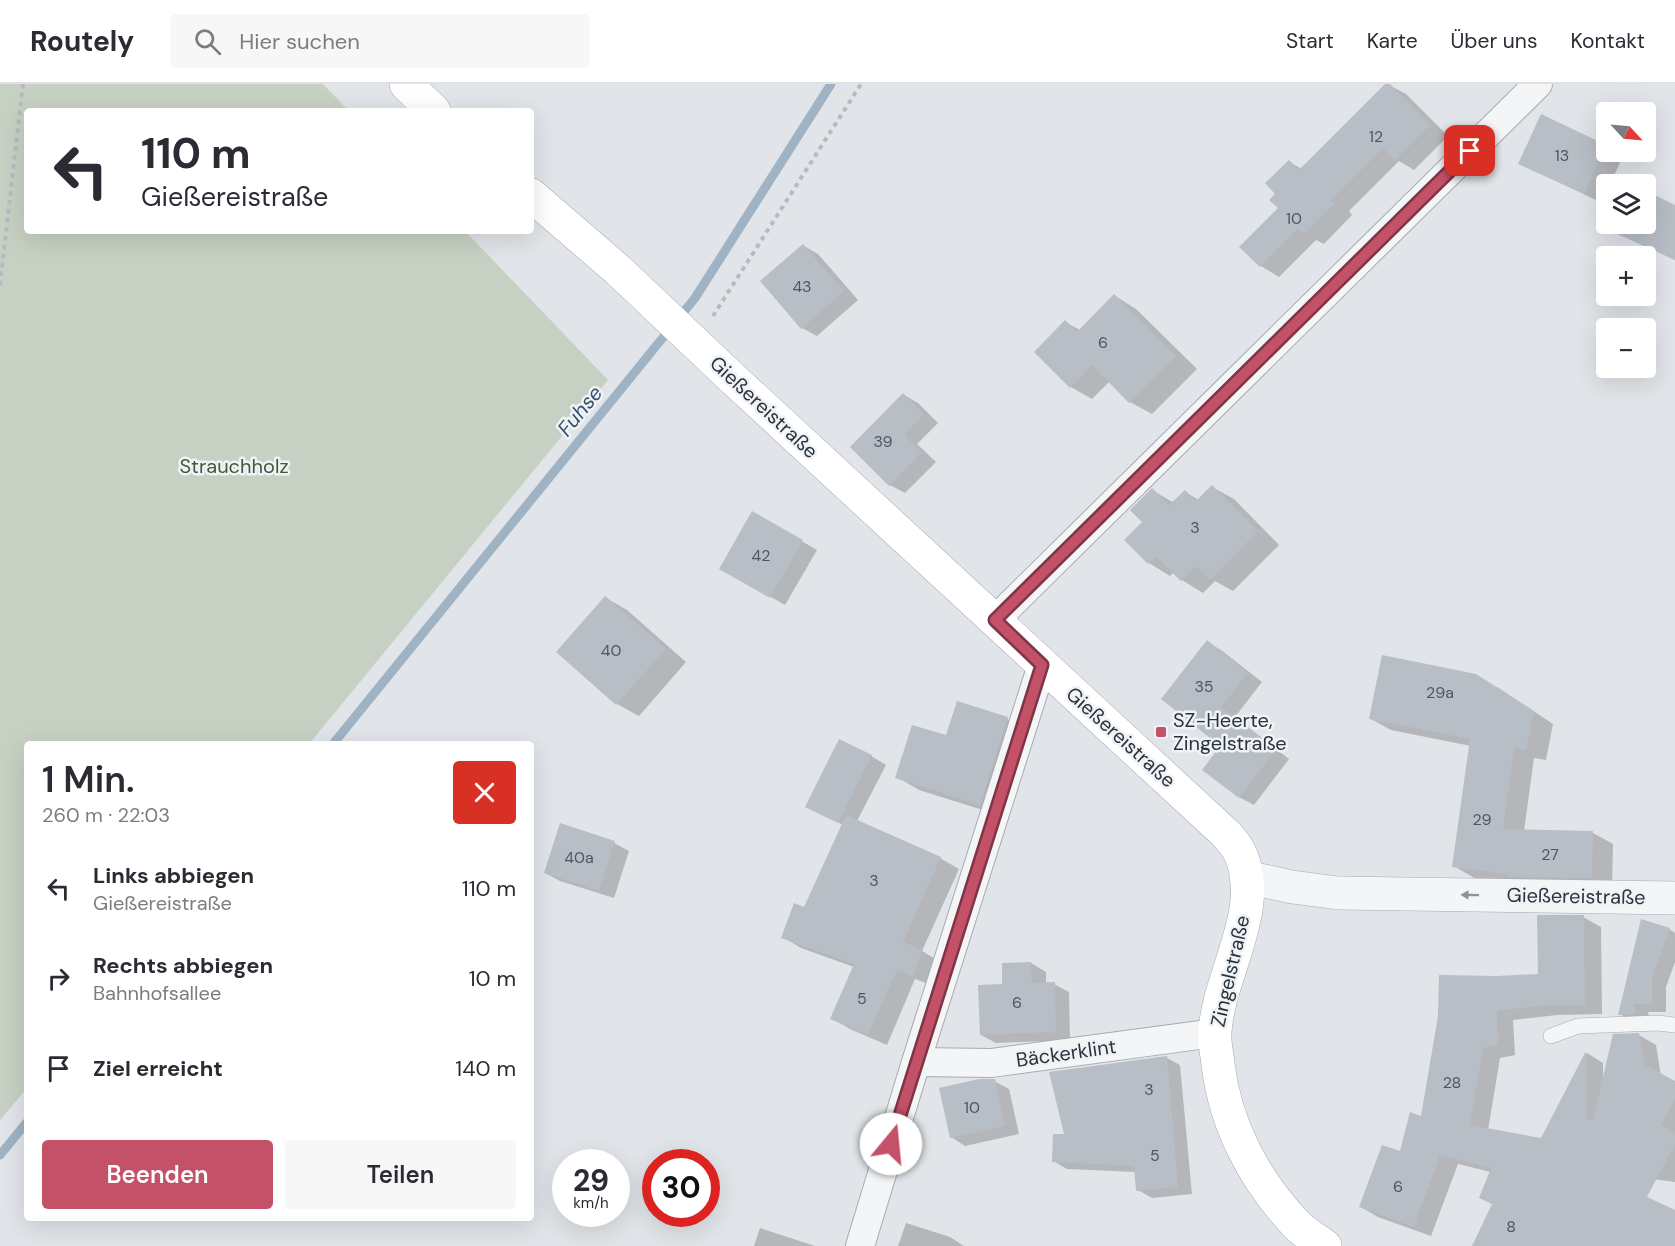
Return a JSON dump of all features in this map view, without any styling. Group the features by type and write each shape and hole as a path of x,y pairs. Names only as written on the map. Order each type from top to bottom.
{"main road":[{"path":"406,84 431,108"},
{"name":"Gießereistraße","path":"534,198 618,270 1225,832 1239,851 1246,877"},
{"name":"Zingelstraße","path":"1246,877 1243,922 1219,1006 1214,1033 1221,1088 1236,1136 1262,1184 1297,1226 1325,1246"}],"street":[{"path":"995,620 1538,84"},
{"path":"860,1246 1042,665"},
{"name":"Gießereistraße","path":"1246,877 1292,887 1338,893 1675,898"},
{"name":"Bäckerklint","path":"916,1062 991,1064 1214,1033"}],"lane":[{"path":"1551,1036 1578,1026 1658,1023 1675,1025"}],"path":[{"path":"0,285 23,84"},
{"path":"696,343 861,84"}],"green space":[{"name":"Strauchholz","path":"0,84 323,84 346,108 24,108 24,234 468,234 608,380 311,741 24,741 24,1092 0,1120"}],"building":[{"path":"1385,84 1390,84 1430,125 1395,160 1383,148 1331,200 1334,204 1304,234 1298,229 1260,267 1239,247 1278,208 1269,200 1275,194 1265,183 1289,160 1299,170"},
{"path":"1541,114 1596,140 1596,162 1598,162 1584,194 1518,164"},
{"path":"1656,196 1675,205 1675,260 1656,251 1656,246 1644,246 1617,234 1656,234"},
{"path":"803,244 844,291 801,329 760,281"},
{"path":"1114,294 1176,356 1129,403 1092,365 1070,388 1034,352 1065,320 1077,332"},
{"path":"903,393 924,414 904,435 922,453 889,486 850,447"},
{"path":"1212,485 1258,531 1210,580 1196,566 1181,581 1156,557 1148,564 1124,540 1142,522 1130,510 1152,488 1169,505 1185,490 1196,501"},
{"path":"752,511 803,540 770,598 719,569"},
{"path":"605,596 666,649 616,705 556,652"},
{"path":"1207,640 1248,673 1221,707 1276,750 1239,798 1202,770 1220,746 1161,699"},
{"path":"1382,655 1476,674 1534,711 1526,750 1514,748 1503,829 1593,831 1592,878 1507,877 1507,874 1452,867 1470,739 1369,719"},
{"path":"957,701 1008,717 980,805 895,778 912,725 946,735"},
{"path":"839,739 872,755 838,823 805,807"},
{"path":"846,815 941,857 903,942 923,950 913,976 897,970 868,1035 830,1019 854,964 781,938 794,903 804,907"},
{"path":"560,823 615,841 599,891 544,873"},
{"path":"1537,915 1584,915 1585,1005 1539,1006 1497,1011 1498,1045 1483,1048 1470,1125 1541,1138 1586,1051 1587,1120 1593,1120 1613,1034 1639,1033 1645,1065 1675,1081 1675,1099 1661,1125 1675,1133 1675,1144 1647,1197 1675,1210 1675,1246 1472,1246 1492,1204 1479,1198 1491,1168 1440,1155 1414,1227 1359,1207 1382,1145 1400,1151 1410,1112 1421,1116 1438,1016 1439,975 1538,974"},
{"path":"1641,919 1670,928 1652,978 1652,1004 1634,1004 1636,1014 1618,1015"},
{"path":"1031,962 1032,983 1055,982 1056,1032 980,1035 978,985 1002,984 1002,963"},
{"path":"1167,1056 1178,1187 1136,1191 1134,1166 1052,1162 1053,1134 1064,1134 1049,1072"},
{"path":"979,1079 995,1079 1005,1126 950,1138 939,1088"}],"waterway":[{"name":"Fuhse","path":"335,741 695,298 831,84"},
{"name":"Fuhse","path":"0,1155 24,1126"}],"place":[{"name":"SZ-Heerte, Zingelstraße","path":"1161,732"}],"route":[{"path":"891,1144 1042,665 995,620 1470,151"}]}
